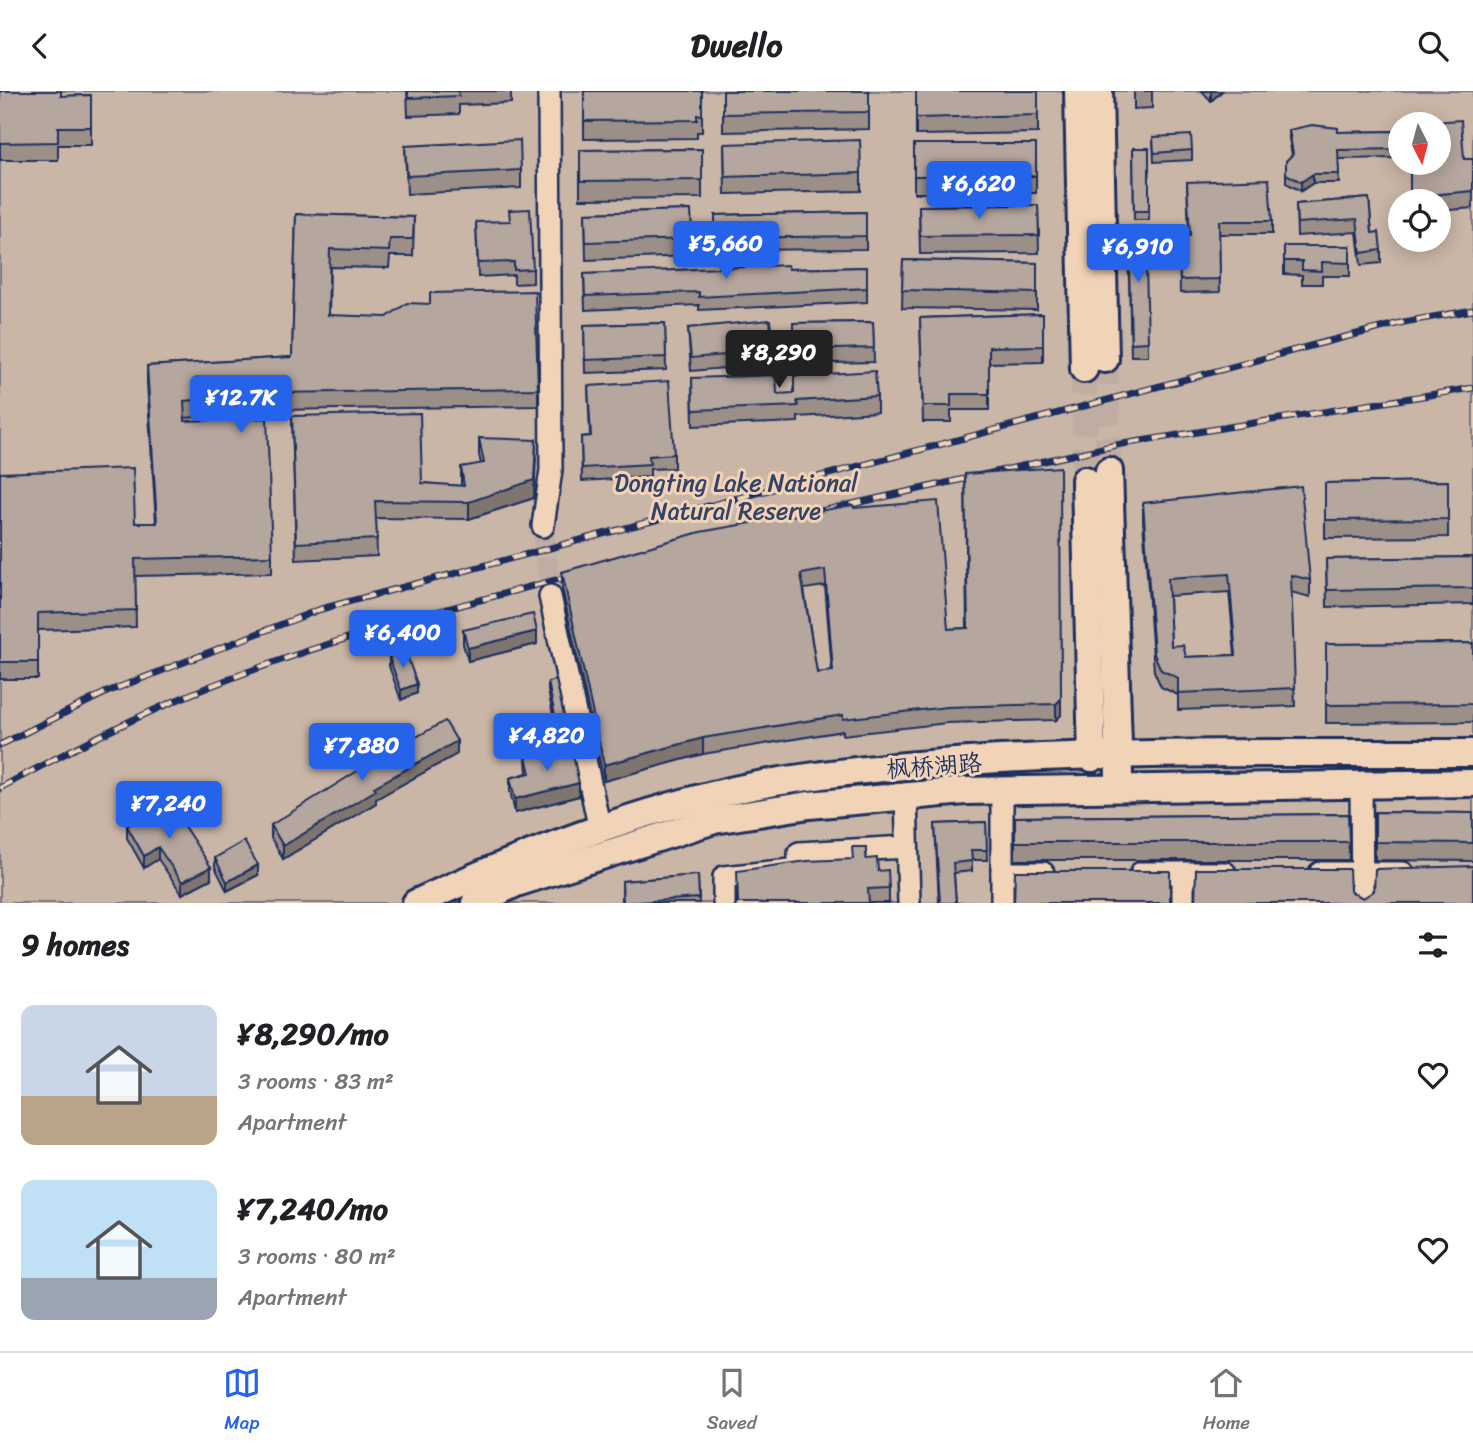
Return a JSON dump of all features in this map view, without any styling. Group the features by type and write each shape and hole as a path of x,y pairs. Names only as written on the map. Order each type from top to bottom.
{"main road":[{"path":"1078,91 1095,364 1099,91"},
{"path":"1091,758 1097,475 1120,787"},
{"name":"枫桥湖路","path":"416,903 502,863 600,830 697,800 800,778 945,764 1091,758 1473,753"},
{"name":"枫桥湖路","path":"475,903 516,883 714,820 809,805 1002,790 1473,783"}],"street":[{"path":"543,526 551,470 549,91"},
{"path":"550,596 600,830"},
{"path":"1361,784 1362,903"},
{"path":"1002,790 1002,903"},
{"path":"906,796 909,903"},
{"path":"724,903 724,877 799,869 799,853 907,847"},
{"path":"1002,873 1058,873"},
{"path":"1113,873 1252,873"},
{"path":"1183,873 1184,903"},
{"path":"1293,873 1418,873"}],"green space":[{"name":"Dongting Lake National Natural Reserve","path":"0,91 1473,91 1473,903 0,903"}],"building":[{"path":"0,91 61,91 61,96 91,95 91,127 58,127 58,142 0,143"},
{"path":"408,91 458,91 459,96 408,98"},
{"path":"584,91 702,91 702,115 697,115 697,120 584,121"},
{"path":"723,91 869,91 869,112 723,114"},
{"path":"916,91 1038,91 1038,115 916,118"},
{"path":"1461,120 1464,159 1473,159 1473,191 1451,193 1451,189 1410,189 1410,175 1451,175 1451,121"},
{"path":"1312,125 1338,128 1338,132 1388,131 1388,149 1338,150 1339,174 1313,174 1301,182 1286,174 1286,161 1293,154 1289,130"},
{"path":"1191,135 1192,150 1154,153 1153,137"},
{"path":"520,140 521,170 407,176 405,146"},
{"path":"860,140 861,173 725,177 724,144"},
{"path":"914,144 1036,144 1036,176 914,176"},
{"path":"1133,148 1149,148 1149,211 1134,211"},
{"path":"702,149 702,180 580,181 580,150"},
{"path":"1269,179 1272,221 1219,221 1220,279 1180,280 1179,236 1190,236 1187,182"},
{"path":"1369,198 1372,233 1379,232 1381,250 1361,253 1357,219 1297,223 1296,204"},
{"path":"1038,205 1039,235 920,236 919,206"},
{"path":"530,209 533,269 514,270 514,262 478,263 476,222 510,221 509,210"},
{"path":"691,210 692,239 586,242 585,213"},
{"path":"866,212 866,236 715,238 715,215"},
{"path":"296,214 414,217 413,239 390,239 389,251 330,249 328,315 387,317 407,303 430,304 430,293 535,291 538,389 274,393 184,401 185,421 267,418 272,556 135,559 136,610 38,613 38,662 0,662 0,473 133,468 135,523 157,523 147,366 292,357"},
{"path":"1145,226 1148,342 1131,343 1128,227"},
{"path":"1284,246 1350,246 1350,263 1322,262 1322,271 1302,270 1302,261 1284,261"},
{"path":"903,260 1037,263 1037,293 902,290"},
{"path":"788,265 789,269 867,267 867,288 699,297 699,292 585,296 584,274"},
{"path":"1043,314 1043,346 989,347 989,394 951,394 951,406 923,406 920,318"},
{"path":"770,320 773,351 691,358 688,328"},
{"path":"873,322 874,348 793,350 793,323"},
{"path":"665,323 666,357 585,360 584,325"},
{"path":"875,371 877,396 797,401 798,406 693,410 692,378 776,375 777,394 794,393 794,376"},
{"path":"669,381 674,454 649,456 650,464 582,468 581,437 591,436 588,386"},
{"path":"420,413 422,483 464,486 461,467 484,463 479,438 536,440 534,480 469,502 375,501 377,539 296,543 292,416"},
{"path":"1060,467 1061,699 1056,704 947,707 843,719 843,715 703,738 604,765 562,572 700,532 853,505 854,508 938,501 948,629 968,628 965,474","holes":["825,570 833,671 817,673 801,574"]},
{"path":"1448,481 1448,519 1325,520 1325,483"},
{"path":"1301,486 1310,580 1291,575 1295,688 1178,693 1178,678 1161,670 1154,654 1143,503","holes":["1229,574 1236,655 1186,657 1183,645 1171,646 1168,578"]},
{"path":"1473,557 1473,588 1327,590 1326,559"},
{"path":"533,614 537,631 468,648 463,630"},
{"path":"1473,643 1473,704 1326,705 1326,644"},
{"path":"405,650 417,684 401,690 389,657"},
{"path":"556,680 569,738 560,740 548,682"},
{"path":"445,721 457,741 374,787 376,790 283,846 271,825 375,760"},
{"path":"571,745 579,783 515,799 510,778 530,773 526,757"},
{"path":"168,802 211,867 182,882 158,847 144,856 127,826"},
{"path":"1375,812 1473,813 1473,843 1375,842"},
{"path":"1348,814 1349,842 1015,842 1015,817"},
{"path":"986,822 987,850 971,850 972,861 953,863 956,903 940,903 935,824"},
{"path":"244,841 258,865 227,882 215,858"},
{"path":"852,847 866,847 866,859 877,858 878,871 888,870 889,888 868,889 869,903 738,903 737,871 807,861 853,859"},
{"path":"1473,866 1473,903 1195,903 1196,869 1349,869 1350,891 1363,898 1374,891 1375,869"},
{"path":"1015,871 1170,871 1170,903 1014,903"},
{"path":"698,875 699,898 623,903 622,881"}],"tunnel":[{"path":"1105,359 1109,471"},
{"path":"1084,369 1085,480"},
{"path":"543,526 550,596"}],"railway":[{"path":"0,745 107,692 321,609 1314,345 1404,322 1473,310"},
{"path":"799,516 1116,445 1473,388"},
{"path":"0,788 127,722 252,670 392,625 582,573"}]}
